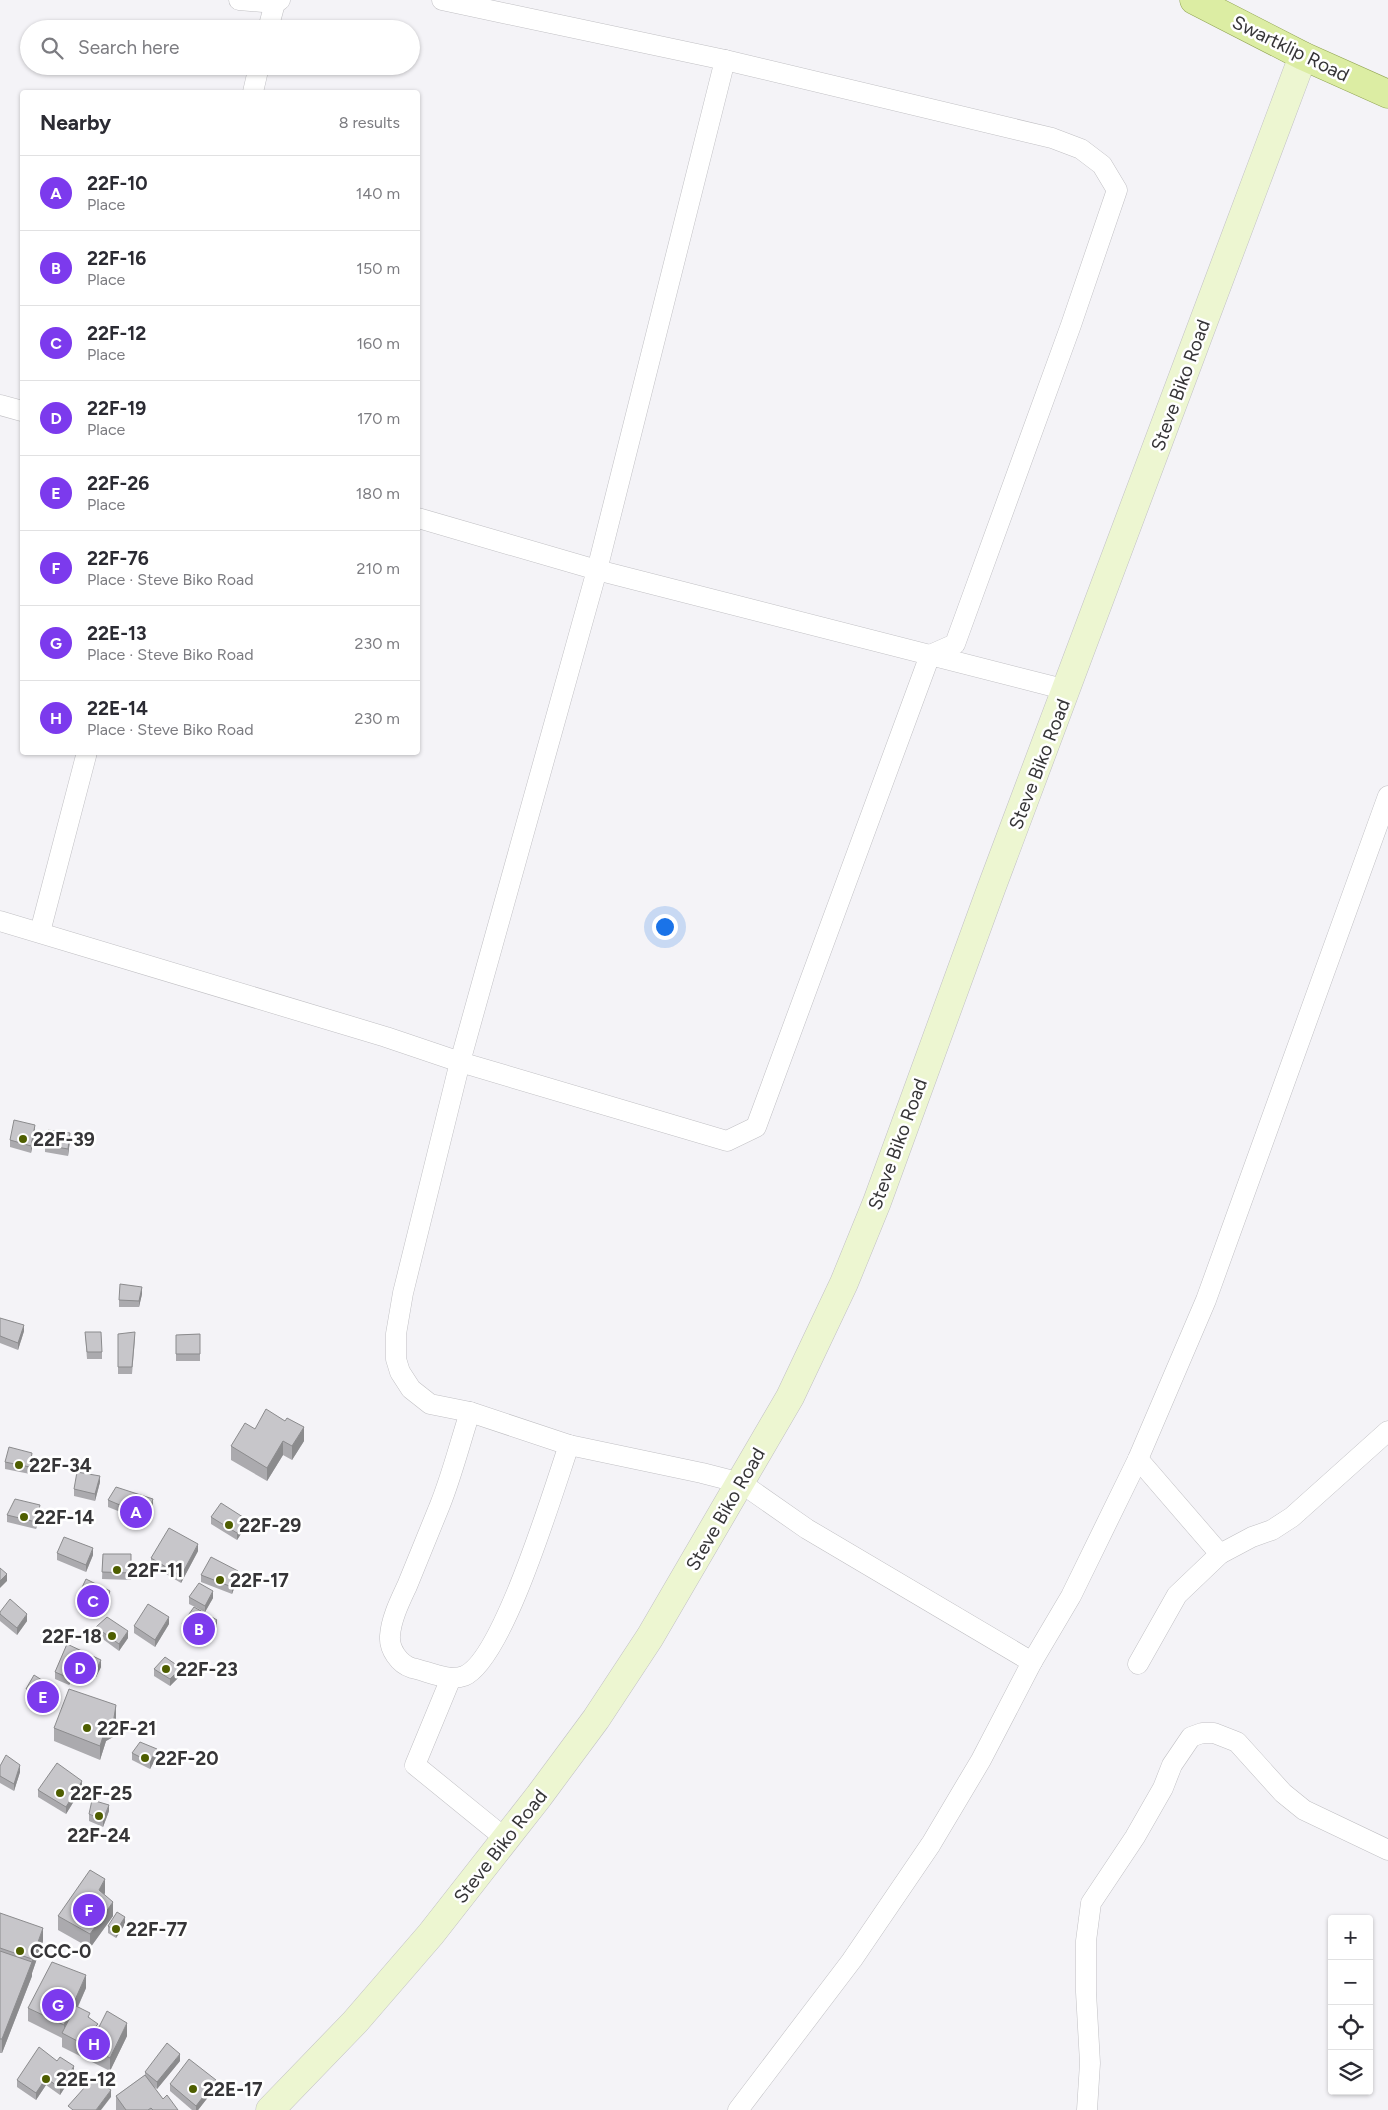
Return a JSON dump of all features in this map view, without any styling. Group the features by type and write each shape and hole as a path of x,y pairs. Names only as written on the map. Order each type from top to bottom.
{"main road":[{"name":"Swartklip Road","path":"1194,0 1303,56 1388,94"}],"street":[{"name":"Steve Biko Road","path":"270,2110 348,2029 431,1934 596,1719 650,1638 790,1397 844,1283 877,1202 988,898 1303,56"}],"lane":[{"path":"239,0 277,2 271,20"},
{"path":"0,921 386,1036 460,1062 727,1140 756,1127 930,655 955,644 1071,325 1117,190 1102,165 1081,149 1052,138 725,60 442,0"},
{"path":"725,60 597,570 460,1062 403,1293 396,1334 396,1359 405,1382 430,1404 470,1412 569,1446 741,1482 807,1529 1032,1662"},
{"path":"253,90 257,75"},
{"path":"0,405 20,410"},
{"path":"420,519 597,570 1067,690"},
{"path":"40,932 86,755"},
{"path":"738,2110 852,1960 931,1844 981,1760 1032,1662 1071,1596 1138,1459 1206,1300 1388,796"},
{"path":"470,1412 441,1502 396,1612 390,1636 392,1648 400,1661 407,1666 451,1678 462,1677 476,1669 488,1653 510,1612 569,1446"},
{"path":"1138,1664 1177,1595 1220,1554 1252,1537 1272,1530 1292,1517 1388,1431"},
{"path":"1138,1459 1220,1554"},
{"path":"451,1678 415,1765 506,1838"},
{"path":"1087,2110 1090,2063 1086,1992 1086,1941 1091,1903 1135,1837 1163,1788 1172,1765 1192,1737 1202,1733 1214,1733 1237,1742 1282,1793 1304,1810 1388,1850"}],"building":[{"name":"22F-39","path":"14,1120 35,1125 31,1146 10,1140"},
{"path":"48,1130 70,1133 68,1149 45,1145"},
{"path":"120,1284 142,1287 139,1301 119,1300"},
{"path":"0,1318 24,1325 18,1343 0,1336"},
{"path":"85,1332 101,1332 102,1352 87,1352"},
{"path":"135,1332 132,1367 118,1367 118,1334"},
{"path":"200,1334 200,1354 176,1354 176,1335"},
{"path":"266,1409 285,1421 287,1418 304,1427 292,1446 283,1441 267,1468 231,1446 245,1423 255,1429"},
{"path":"9,1447 32,1453 30,1467 5,1462"},
{"path":"77,1472 100,1476 95,1494 74,1489"},
{"path":"116,1487 153,1499 146,1519 133,1516 134,1511 108,1500"},
{"path":"15,1499 40,1505 36,1522 7,1515"},
{"path":"221,1503 246,1519 237,1533 211,1517"},
{"path":"169,1528 198,1544 181,1576 151,1558"},
{"path":"64,1537 93,1548 86,1565 57,1553"},
{"name":"22F-11","path":"103,1554 131,1554 131,1573 102,1572"},
{"path":"211,1557 238,1571 232,1587 201,1575"},
{"path":"0,1568 7,1574 0,1581"},
{"path":"86,1579 110,1591 100,1610 77,1598"},
{"path":"199,1583 213,1591 205,1606 189,1597"},
{"path":"10,1599 27,1614 17,1628 0,1614"},
{"path":"148,1604 169,1617 155,1640 134,1626"},
{"path":"194,1607 217,1620 203,1637 182,1624"},
{"path":"107,1617 128,1631 119,1644 96,1627"},
{"path":"67,1644 101,1660 96,1670 77,1661 69,1678 55,1672"},
{"path":"165,1657 181,1668 170,1679 154,1669"},
{"path":"34,1675 59,1691 49,1705 26,1689"},
{"name":"22F-21","path":"69,1689 116,1705 113,1724 106,1727 100,1746 54,1728"},
{"path":"140,1742 157,1749 150,1762 132,1753"},
{"path":"6,1755 20,1765 14,1784 0,1776 0,1766"},
{"name":"22F-25","path":"57,1763 82,1781 66,1807 38,1790"},
{"path":"92,1800 109,1805 103,1820 89,1814"},
{"path":"90,1870 105,1879 99,1890 113,1902 90,1934 58,1916"},
{"path":"117,1912 125,1917 116,1931 108,1926"},
{"path":"0,1913 43,1928 32,1959 0,1948"},
{"path":"0,1951 32,1962 2,2039 0,2039"},
{"path":"52,1962 86,1975 64,2025 28,2008"},
{"path":"76,2006 90,2013 88,2017 98,2024 95,2027 99,2027 107,2011 127,2023 110,2058 62,2033"},
{"path":"167,2043 180,2054 157,2082 145,2072"},
{"name":"22E-12","path":"39,2047 57,2061 60,2057 74,2066 60,2088 46,2078 36,2093 17,2080"},
{"name":"22E-17","path":"189,2059 216,2080 196,2106 170,2084"},
{"path":"145,2075 163,2099 167,2095 178,2110 153,2110 151,2108 148,2110 126,2110 116,2096"},
{"path":"93,2078 111,2090 96,2110 73,2110 68,2106"}],"place":[{"name":"22F-39","path":"23,1139"},
{"name":"22F-34","path":"19,1465"},
{"name":"22F-10","path":"136,1512"},
{"name":"22F-14","path":"24,1517"},
{"name":"22F-29","path":"229,1525"},
{"name":"22F-11","path":"117,1570"},
{"name":"22F-17","path":"220,1580"},
{"name":"22F-12","path":"93,1601"},
{"name":"22F-16","path":"199,1629"},
{"name":"22F-18","path":"112,1636"},
{"name":"22F-19","path":"80,1668"},
{"name":"22F-23","path":"166,1669"},
{"name":"22F-26","path":"43,1697"},
{"name":"22F-21","path":"87,1728"},
{"name":"22F-20","path":"145,1758"},
{"name":"22F-25","path":"60,1793"},
{"name":"22F-24","path":"99,1816"},
{"name":"22F-76","path":"89,1910"},
{"name":"22F-77","path":"116,1929"},
{"name":"CCC-0","path":"20,1951"},
{"name":"22E-13","path":"58,2005"},
{"name":"22E-14","path":"94,2044"},
{"name":"22E-12","path":"46,2079"},
{"name":"22E-17","path":"193,2089"}]}
